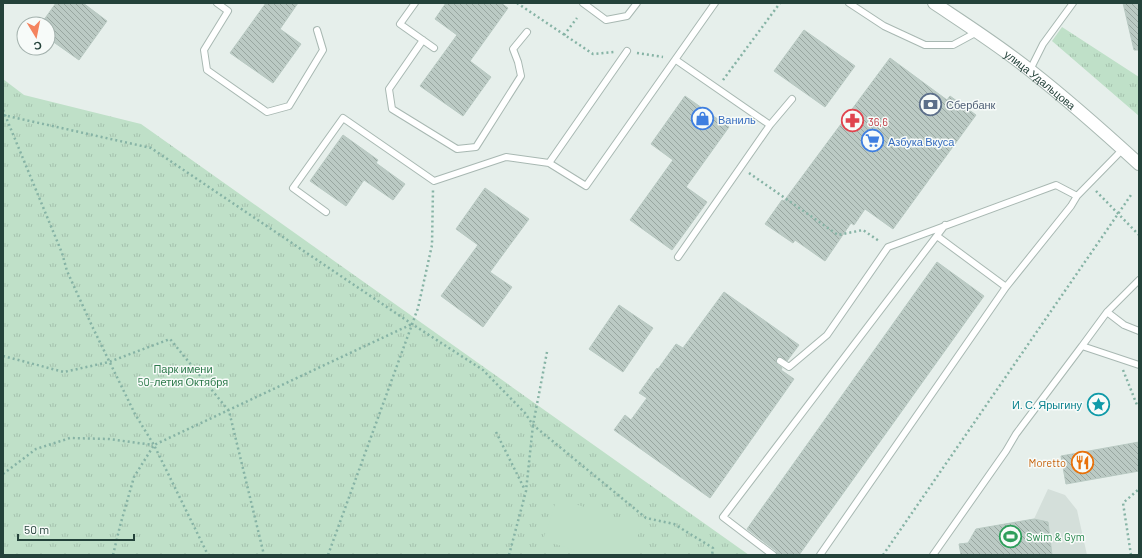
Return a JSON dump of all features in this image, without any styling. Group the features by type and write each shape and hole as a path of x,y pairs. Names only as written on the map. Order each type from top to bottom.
{"street":[{"name":"улица Удальцова","path":"934,3 1030,70 1139,164"}],"lane":[{"path":"217,3 228,11 204,50 207,70 268,112 289,106 323,50 317,30"},
{"path":"415,3 400,24 434,48"},
{"path":"582,3 606,20 627,16 637,3"},
{"path":"326,212 293,188 343,118 434,181 506,157 549,163 586,186 716,3"},
{"path":"849,3 884,26 925,45 953,45 977,32"},
{"path":"1030,70 1043,44 1073,3"},
{"path":"423,40 388,89 392,109 457,149 476,147 520,76 518,62 513,50 526,32"},
{"path":"549,163 627,51"},
{"path":"676,60 770,125"},
{"path":"678,257 770,125 792,99"},
{"path":"820,555 1006,287 1071,206 1077,196 1123,149"},
{"path":"780,361 789,367 827,335 888,247 1056,185 1077,196"},
{"path":"773,555 723,517 945,225"},
{"path":"937,236 1006,287"},
{"path":"933,555 1006,451 1016,434 1107,312 1139,280"},
{"path":"1107,312 1124,325 1139,332"},
{"path":"1082,346 1139,365"}],"path":[{"path":"517,3 593,54 627,51 676,60"},
{"path":"717,88 780,3"},
{"path":"564,35 577,18"},
{"path":"3,110 62,253 67,271 92,326 135,414 154,445 208,555"},
{"path":"4,115 151,148 412,324 483,370 525,413 533,425 615,494 646,518 674,524 713,548 712,555"},
{"path":"741,167 838,235 863,230 888,247"},
{"path":"328,555 418,308 432,245 434,181"},
{"path":"1089,184 1139,235"},
{"path":"883,555 1131,195"},
{"path":"3,474 36,449 70,438 109,439 154,445 412,324"},
{"path":"3,356 64,372 109,362 170,340 229,410 264,555"},
{"path":"508,555 526,491 533,425 547,352"},
{"path":"1118,358 1137,405 1139,406"},
{"path":"496,432 526,491"},
{"path":"113,555 134,477 154,445"},
{"path":"1131,555 1123,503 1139,489"}],"shaded area":[{"path":"1048,489 1065,495 1077,510 1087,555 959,555 961,553 959,544 968,543 976,529 1034,519"}],"green space":[{"path":"1062,27 1139,77 1139,116 1052,41"},
{"name":"Парк имени 50-летия Октября","path":"3,79 24,95 141,124 749,555 3,555"},
{"path":"557,498 641,526 631,555 589,555 543,540"}],"building":[{"path":"56,3 83,3 107,21 79,60 56,44 56,16 47,16"},
{"path":"266,3 298,3 280,29 301,44 273,83 230,53"},
{"path":"446,3 501,3 508,8 470,61 491,77 463,116 420,86 457,35 435,19"},
{"path":"1123,3 1139,3 1139,50 1134,50"},
{"path":"804,30 855,66 825,107 774,71"},
{"path":"890,58 947,100 950,96 976,115 893,229 865,209 854,225 851,223 825,261 795,240 793,243 765,224 782,200 784,201"},
{"path":"685,96 729,127 686,187 707,202 672,250 630,220 673,160 651,144"},
{"path":"343,135 378,160 376,163 405,184 393,200 364,180 346,206 310,181"},
{"path":"485,188 529,219 490,272 512,287 483,327 441,296 478,245 456,229"},
{"path":"937,262 984,296 799,555 777,555 776,551 747,529"},
{"path":"724,292 799,345 787,361 780,357 776,360 776,363 782,368 781,370 794,379 710,498 614,430 625,415 631,420 647,398 639,393 657,368 658,369 676,344 683,348"},
{"path":"619,305 653,328 623,372 589,349"},
{"path":"1139,442 1139,471 1066,484 1061,456"},
{"name":"Swim & Gym","path":"1034,519 1048,522 1052,555 961,555 959,544 968,543 976,529"}],"place":[{"name":"Сбербанк","path":"930,104"},
{"name":"Ваниль","path":"702,119"},
{"name":"36,6","path":"852,121"},
{"name":"Азбука Вкуса","path":"872,141"},
{"name":"И. С. Ярыгину","path":"1098,404"},
{"name":"Moretto","path":"1082,462"},
{"name":"Swim & Gym","path":"1011,536"}]}
